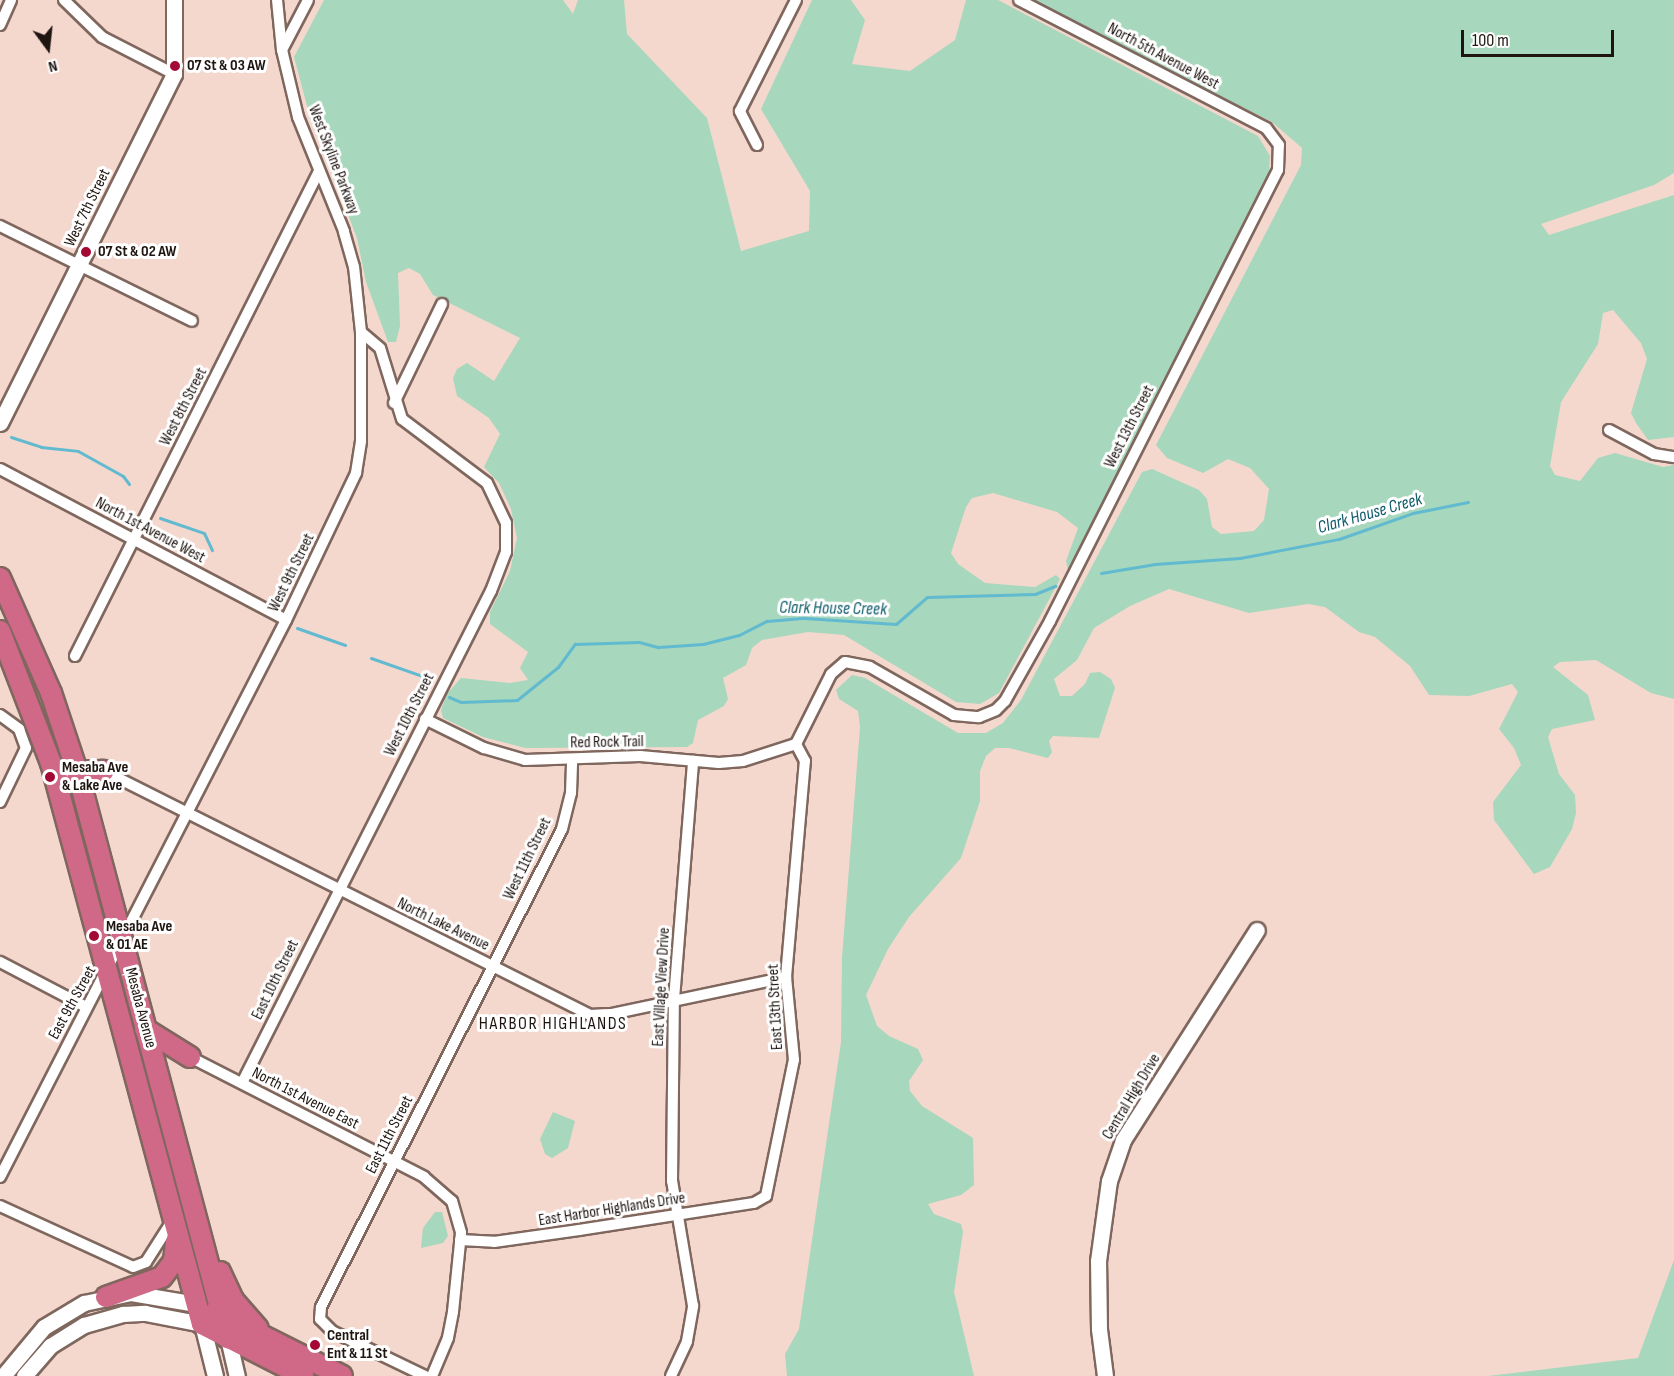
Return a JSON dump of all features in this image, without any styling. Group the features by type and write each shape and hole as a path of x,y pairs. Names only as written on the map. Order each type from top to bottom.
{"highway":[{"name":"Mesaba Avenue","path":"0,578 67,737 228,1338"},
{"name":"Mesaba Avenue","path":"0,631 51,763 202,1324"},
{"path":"67,737 81,754 104,771"},
{"path":"51,763 62,771 78,774 104,771"},
{"path":"145,1029 190,1057"},
{"path":"194,1208 233,1300 269,1339"},
{"path":"106,1297 168,1273 176,1255 175,1222"},
{"path":"196,1304 342,1376"},
{"path":"202,1324 300,1374"},
{"path":"264,1376 300,1374"}],"street":[{"path":"0,25 11,0"},
{"path":"64,0 102,37 174,74"},
{"name":"West 7th Street","path":"0,423 174,74 174,0"},
{"name":"West Skyline Parkway","path":"277,0 282,50 298,117 344,231 354,267 361,332"},
{"path":"282,50 308,0"},
{"path":"757,145 740,111 796,0"},
{"name":"North 5th Avenue West","path":"1019,0 1266,128 1277,140 1280,153"},
{"name":"West 13th Street","path":"796,744 831,674 845,662 853,661 954,715 979,717 996,711 1012,690 1050,621 1278,170 1280,153"},
{"name":"West 8th Street","path":"75,656 319,171"},
{"path":"0,226 192,321"},
{"path":"394,403 442,304"},
{"path":"361,332 380,348 394,403"},
{"name":"West 9th Street","path":"188,811 286,620 356,472 361,441 361,332"},
{"name":"West 10th Street","path":"338,891 491,591 506,552 506,523 487,483 415,432 394,403"},
{"path":"1609,430 1654,454 1674,457"},
{"name":"North 1st Avenue West","path":"0,469 286,620"},
{"path":"0,715 19,729 25,742 22,762 0,802"},
{"name":"Red Rock Trail","path":"425,719 507,757 572,759 640,756 693,761 743,761 796,744"},
{"name":"East 13th Street","path":"766,1196 794,1060 786,977 805,761 796,744"},
{"name":"West 11th Street","path":"492,966 562,829 571,793 572,759"},
{"name":"East Village View Drive","path":"676,1215 672,1181 674,999 693,761"},
{"name":"North Lake Avenue","path":"104,771 188,811 338,891 590,1015 611,1014 786,977"},
{"name":"East 9th Street","path":"0,1178 188,811"},
{"name":"East 10th Street","path":"242,1083 338,891"},
{"name":"Central High Drive","path":"1105,1376 1099,1329 1098,1261 1109,1181 1124,1140 1257,930"},
{"path":"0,962 86,1007"},
{"name":"East 11th Street","path":"425,1376 332,1331 320,1319 324,1299 492,966"},
{"name":"North 1st Avenue East","path":"190,1057 394,1161 438,1186 457,1212 460,1240"},
{"name":"East Harbor Highlands Drive","path":"460,1240 494,1242 754,1203 766,1196"},
{"path":"0,1206 124,1266 146,1262 175,1222"},
{"path":"671,1376 690,1332 693,1305 676,1215"},
{"path":"432,1376 451,1325 460,1240"},
{"path":"3,1376 44,1327 66,1312 106,1297 153,1294 196,1304"},
{"path":"24,1376 57,1341 103,1318 145,1313 202,1324"},
{"name":"Mesaba Avenue","path":"202,1324 215,1376"},
{"name":"Mesaba Avenue","path":"228,1338 237,1376"}],"green space":[{"path":"324,0 563,0 573,14 578,0 624,0 627,34 707,118 741,251 809,231 810,191 761,109 812,0 851,0 865,20 852,64 910,71 955,40 966,0 998,0 1258,136 1270,156 1269,171 1071,566 1068,569 1066,561 1078,528 1057,512 993,493 972,498 966,507 951,553 958,564 985,583 1035,587 1056,575 1060,579 999,693 980,704 956,702 844,635 808,632 762,640 752,648 746,665 723,678 728,699 724,706 698,720 693,743 687,747 525,748 483,737 443,718 441,710 447,694 461,678 510,683 528,680 520,668 528,652 490,624 490,612 510,571 517,538 511,509 499,483 484,467 500,434 489,418 457,396 453,378 457,369 467,363 494,381 520,338 433,295 420,274 409,268 398,273 400,326 396,342 388,342 366,282 357,238 310,117 294,57"},
{"path":"1030,0 1674,0 1674,173 1654,185 1541,224 1549,235 1674,195 1674,437 1648,440 1631,413 1647,359 1641,343 1613,310 1603,313 1598,344 1561,402 1550,466 1555,475 1580,481 1598,458 1615,453 1663,467 1674,465 1674,699 1651,693 1596,660 1560,662 1553,667 1588,695 1595,720 1552,729 1548,737 1559,774 1575,795 1576,813 1572,829 1550,867 1534,874 1494,820 1493,802 1521,765 1514,748 1499,729 1518,692 1512,684 1469,696 1429,695 1410,666 1375,637 1359,632 1325,607 1308,604 1249,613 1169,589 1130,606 1094,628 1077,660 1054,679 1060,696 1072,696 1085,684 1090,673 1100,672 1111,679 1115,688 1099,738 1053,736 1049,741 1052,752 1048,758 1009,748 995,748 986,756 980,771 980,801 961,858 909,917 888,949 866,995 877,1026 889,1036 918,1049 923,1060 909,1081 910,1091 922,1106 973,1138 974,1185 961,1195 928,1204 934,1214 961,1224 963,1232 954,1292 974,1376 787,1376 785,1354 799,1329 841,1042 842,958 860,727 858,711 839,699 836,690 852,675 865,678 958,733 986,733 1003,723 1021,700 1142,472 1152,469 1199,490 1207,499 1212,527 1221,534 1254,531 1264,520 1269,489 1250,468 1228,459 1203,473 1167,458 1156,445 1301,165 1302,148 1272,122"},
{"path":"553,1112 575,1121 568,1148 552,1158 545,1154 540,1139"},
{"path":"435,1212 442,1212 448,1236 443,1243 421,1248 423,1228"},
{"path":"1674,1260 1674,1376 1488,1376 1638,1358"}],"waterway":[{"name":"Clark House Creek","path":"11,437 41,447 78,451 123,476 129,484"},
{"name":"Clark House Creek","path":"1101,573 1155,564 1240,558 1339,539 1413,513 1468,502"},
{"name":"Clark House Creek","path":"160,518 204,533 212,550"},
{"name":"Clark House Creek","path":"449,697 461,702 517,700 558,667 575,644 639,642 658,647 703,644 739,635 767,621 805,618 896,624 927,597 1035,594 1055,586"},
{"name":"Clark House Creek","path":"297,628 345,645"},
{"name":"Clark House Creek","path":"371,658 422,676"}],"place":[{"name":"07 St & 03 AW","path":"175,66"},
{"name":"07 St & 02 AW","path":"86,252"},
{"name":"Mesaba Ave & Lake Ave","path":"50,777"},
{"name":"Mesaba Ave & 01 AE","path":"94,936"},
{"name":"Central Ent & 11 St","path":"315,1345"}],"district":[{"name":"HARBOR HIGHLANDS","path":"553,1024"}]}
